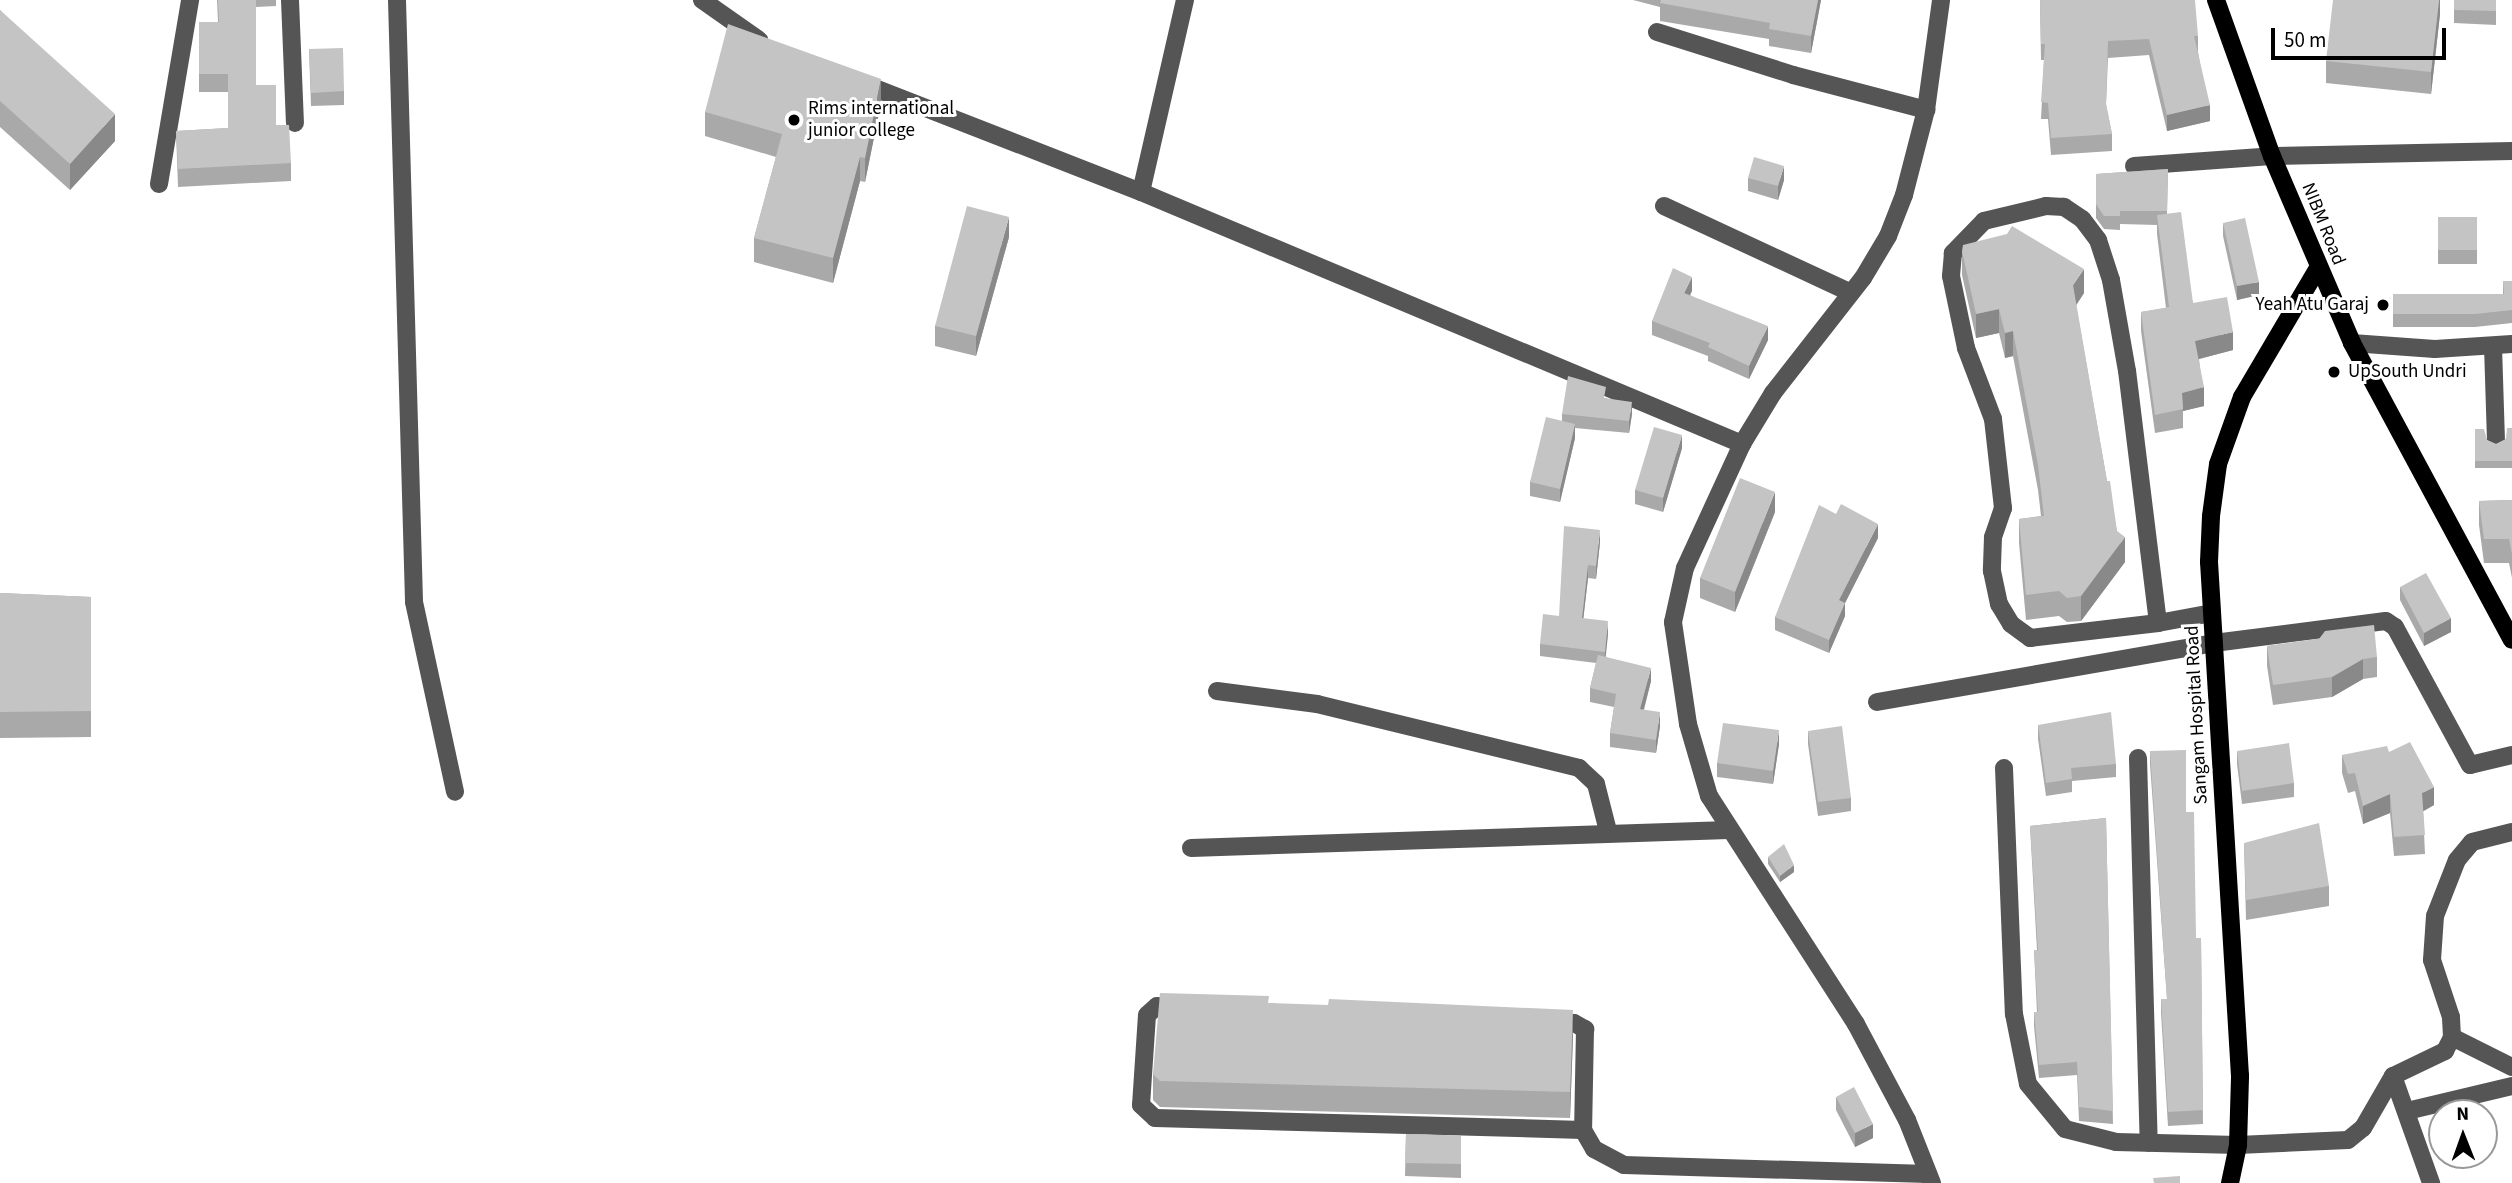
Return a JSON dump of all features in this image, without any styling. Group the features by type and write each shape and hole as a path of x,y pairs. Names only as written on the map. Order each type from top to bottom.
{"main road":[{"name":"NIBM Road","path":"2216,0 2272,156 2352,342 2512,640"},
{"name":"Sangam Hospital Road","path":"2230,1183 2238,1145 2240,1076 2212,613 2211,516 2218,464 2242,397 2318,268"}],"street":[{"path":"159,184 190,0"},
{"path":"290,0 295,123"},
{"path":"397,0 414,602 455,792"},
{"path":"702,0 778,51"},
{"path":"1141,192 1185,0"},
{"path":"1532,1021 1574,1023 1585,1029 1583,1130 1600,1154 1624,1165 1930,1178 1896,1096 1856,1024 1729,830 1700,770 1675,656 1673,622 1685,568 1742,444 1773,393 1852,293 1878,254 1901,204 1926,110 1941,0"},
{"path":"1657,32 1793,75 1926,110"},
{"path":"843,76 1141,192 1742,444"},
{"path":"2134,166 2272,156 2512,151"},
{"path":"1664,206 1852,293"},
{"path":"2158,623 2127,370 2110,281 2098,240 2082,219 2064,207 2036,208 1984,221 1953,253 1951,276 1966,348 1993,419 2003,508 1993,537 1992,570 1999,604 2011,624 2030,638 2158,623 2212,613"},
{"path":"2352,342 2435,349 2512,344"},
{"path":"2493,346 2496,440"},
{"path":"1877,702 2214,643 2386,621 2395,627 2470,765 2512,755"},
{"path":"1217,691 1317,704 1579,768 1596,784 1608,831"},
{"path":"2138,758 2148,1143"},
{"path":"2004,768 2014,1014 2028,1084 2065,1129 2089,1139 2238,1145 2348,1140 2363,1128 2393,1076 2445,1051 2452,1037 2451,1017 2432,960 2435,916 2457,860 2472,842 2512,832"},
{"path":"1191,848 1454,843 1608,831 1729,830"},
{"path":"1199,1008 1149,1010 1141,1105 1148,1115 1583,1130"},
{"path":"2452,1037 2512,1068"},
{"path":"2393,1076 2431,1183"},
{"path":"2407,1111 2512,1086"}],"building":[{"path":"218,0 256,0 256,85 276,85 276,125 289,125 291,163 178,169 176,131 228,128 228,74 199,74 199,22 219,22"},
{"path":"1661,0 1818,0 1811,36 1769,29 1770,23 1660,3"},
{"path":"2040,0 2195,0 2198,36 2194,36 2210,105 2167,115 2149,39 2108,41 2106,103 2112,134 2051,138 2048,103 2041,102 2045,44 2041,44"},
{"path":"2333,0 2439,0 2431,72 2326,61"},
{"path":"2454,0 2496,0 2496,11 2454,10"},
{"path":"0,10 115,114 70,164 0,101"},
{"path":"728,24 881,79 865,158 860,157 833,258 754,238 782,134 705,112"},
{"path":"343,48 344,91 311,93 309,49"},
{"path":"1754,157 1784,166 1778,186 1748,178"},
{"path":"2168,169 2167,211 2120,211 2120,216 2104,216 2096,204 2096,174"},
{"path":"967,206 1009,217 976,336 935,326"},
{"path":"2181,212 2193,303 2227,297 2233,332 2195,341 2204,387 2182,393 2183,409 2155,415 2141,312 2169,307 2157,215"},
{"path":"2438,217 2477,217 2477,250 2438,250"},
{"path":"2245,218 2259,282 2237,286 2223,223"},
{"path":"2012,226 2084,269 2073,285 2117,531 2125,537 2081,596 2067,598 2059,591 2026,595 2019,519 2044,516 2038,465 2013,331 2005,333 1999,309 1976,314 1962,251 1963,245 2007,234"},
{"path":"1673,268 1692,277 1684,293 1768,326 1749,366 1708,347 1710,343 1652,321"},
{"path":"2503,281 2512,281 2512,310 2475,314 2393,314 2393,294 2504,294"},
{"path":"1568,376 1606,387 1604,398 1632,402 1629,421 1562,414"},
{"path":"1546,417 1575,424 1560,489 1530,482"},
{"path":"1654,427 1682,435 1663,498 1635,490"},
{"path":"2507,428 2512,428 2512,461 2475,461 2475,429 2484,429 2487,440 2496,444 2506,439"},
{"path":"1740,478 1775,492 1735,592 1700,578"},
{"path":"2512,500 2512,554 2509,539 2484,539 2479,501"},
{"path":"1841,504 1878,524 1839,600 1845,603 1829,640 1775,617 1819,505 1836,514"},
{"path":"1564,526 1600,530 1596,566 1588,565 1582,618 1608,621 1605,652 1540,644 1543,614 1559,616"},
{"path":"2426,573 2451,618 2424,633 2400,587"},
{"path":"0,593 91,597 91,711 0,712"},
{"path":"2374,625 2377,657 2363,659 2332,677 2273,685 2267,646 2319,639 2325,631"},
{"path":"1598,655 1651,668 1640,709 1660,712 1656,740 1610,733 1616,694 1590,688"},
{"path":"2111,712 2116,764 2071,768 2072,779 2046,783 2038,725"},
{"path":"1723,723 1779,730 1773,771 1717,763"},
{"path":"1842,726 1851,798 1818,802 1808,731"},
{"path":"2410,742 2434,787 2422,793 2425,835 2394,837 2390,794 2363,806 2355,773 2348,774 2342,755 2387,746 2389,752"},
{"path":"2289,743 2294,783 2242,791 2237,751"},
{"path":"2186,750 2186,812 2194,812 2196,938 2201,938 2203,1110 2168,1112 2161,999 2167,999 2150,751"},
{"path":"2106,818 2113,1111 2079,1107 2077,1062 2039,1065 2034,1012 2038,1012 2034,950 2038,950 2030,826"},
{"path":"2319,823 2329,886 2246,900 2244,843"},
{"path":"1784,844 1794,865 1780,876 1768,857"},
{"path":"1160,993 1269,996 1268,1003 1328,1005 1329,999 1573,1010 1570,1092 1160,1081 1153,1074"},
{"path":"1854,1087 1873,1124 1855,1133 1836,1097"},
{"path":"1406,1134 1461,1136 1461,1164 1405,1163"},
{"path":"2180,1176 2180,1183 2154,1183 2153,1178"}],"place":[{"name":"Rims international junior college","path":"794,120"},
{"name":"Yeah Atu Garaj","path":"2383,305"},
{"name":"UpSouth Undri","path":"2334,372"}]}
